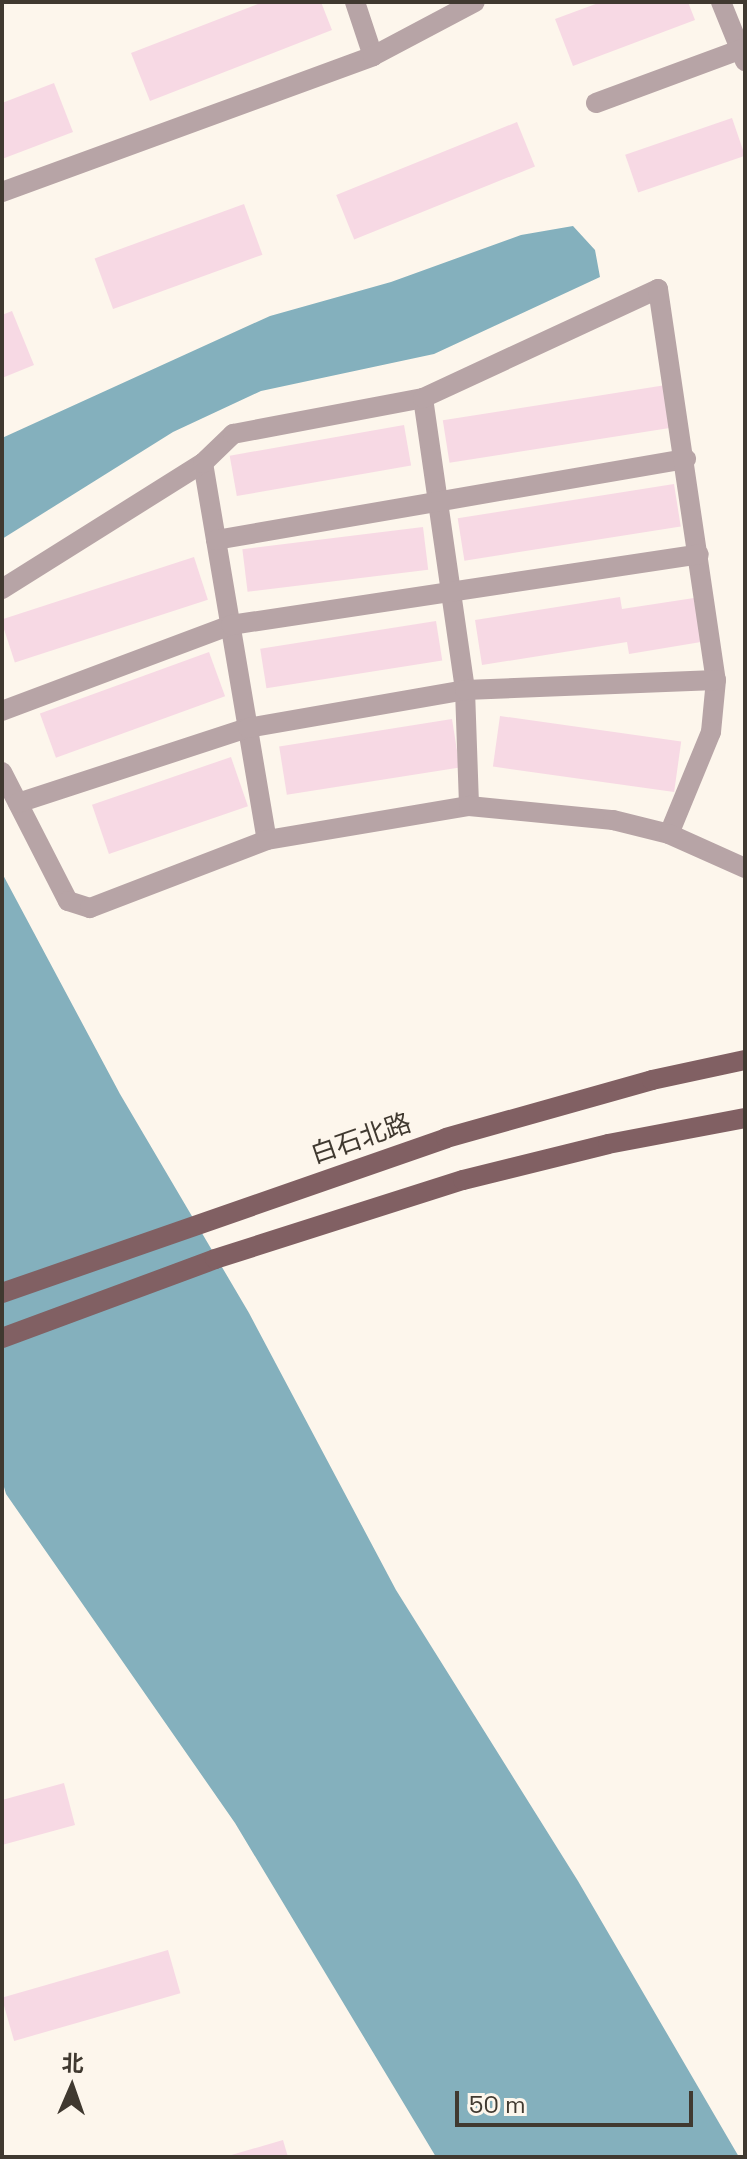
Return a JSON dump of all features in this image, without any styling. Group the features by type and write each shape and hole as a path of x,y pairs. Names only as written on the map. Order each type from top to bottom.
{"main road":[{"name":"白石北路","path":"2,1293 195,1222 535,1111 745,1060"},
{"path":"2,1338 215,1259 463,1180 608,1144 745,1118"}],"street":[{"path":"355,2 373,56"},
{"path":"2,192 373,56 475,2"},
{"path":"596,103 743,53 721,2"},
{"path":"2,589 203,463 233,434 423,398 658,289 686,459 716,680 711,732 669,834"},
{"path":"423,398 465,690 469,806"},
{"path":"216,540 686,459"},
{"path":"203,463 267,840"},
{"path":"2,711 231,625 452,596 699,554"},
{"path":"18,803 248,728 465,690 716,680"},
{"path":"2,772 68,901 90,908 267,840 469,806 613,820 669,834 745,868"}],"water":[{"path":"573,226 595,250 600,277 434,354 261,391 173,432 2,539 2,438 270,316 391,282 521,235"},
{"path":"2,873 120,1094 249,1313 396,1590 578,1881 739,2157 436,2157 235,1823 6,1494 2,1480"}],"building":[{"path":"263,2 321,2 332,30 150,101 131,53"},
{"path":"601,2 688,2 695,20 573,66 555,19"},
{"path":"54,83 73,132 2,159 2,103"},
{"path":"732,118 745,156 638,193 625,155"},
{"path":"517,122 535,167 354,240 336,195"},
{"path":"244,204 262,255 113,309 95,258"},
{"path":"12,311 34,365 2,378 2,315"},
{"path":"666,385 673,427 450,463 443,420"},
{"path":"404,425 411,465 237,496 230,456"},
{"path":"674,484 681,526 464,561 458,518"},
{"path":"423,527 428,570 248,592 242,549"},
{"path":"194,557 208,600 15,663 2,619"},
{"path":"620,597 622,609 694,598 701,642 629,654 627,642 482,665 475,620"},
{"path":"436,621 442,661 266,688 260,649"},
{"path":"209,652 225,696 56,758 40,714"},
{"path":"500,716 681,741 674,792 493,767"},
{"path":"452,719 460,767 287,795 279,746"},
{"path":"231,757 248,806 109,854 92,805"},
{"path":"64,1783 75,1825 2,1845 2,1800"},
{"path":"168,1950 180,1993 14,2041 2,1998"},
{"path":"283,2140 288,2157 228,2157 228,2156"}]}
